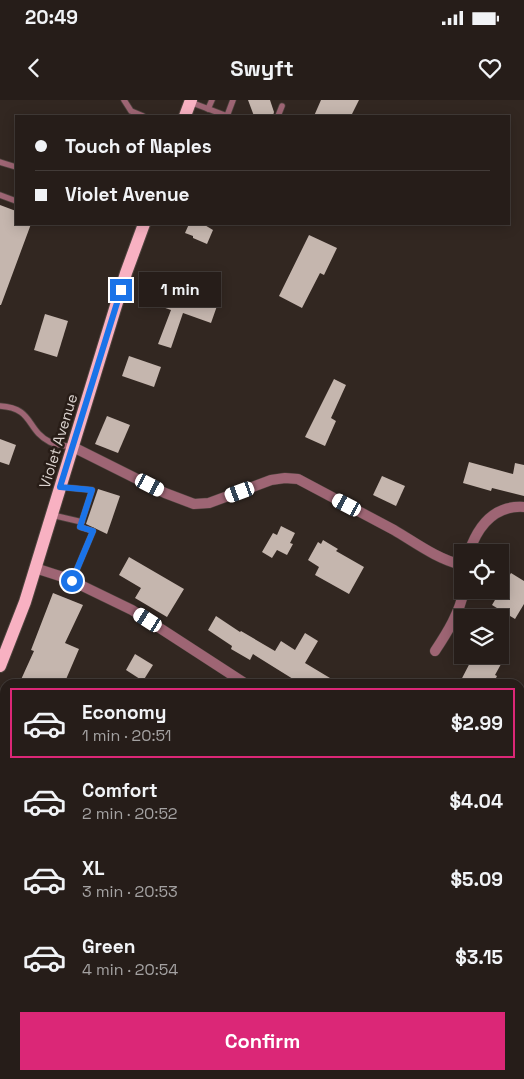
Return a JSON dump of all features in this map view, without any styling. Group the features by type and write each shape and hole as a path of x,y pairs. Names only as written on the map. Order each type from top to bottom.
{"main road":[{"path":"185,115 191,101"},
{"name":"Violet Avenue","path":"0,666 25,602 126,273 144,225"}],"street":[{"path":"73,447 165,493 194,504 209,503 271,480 298,479 454,563"},
{"path":"473,544 479,530 496,512 509,508 524,507"},
{"path":"35,568 72,581 132,610 238,679"},
{"path":"435,652 447,633 461,599"}],"lane":[{"path":"124,100 131,111 141,115"},
{"path":"208,110 212,100"},
{"path":"228,115 233,100"},
{"path":"191,101 208,110 225,115"},
{"path":"278,115 282,106"},
{"path":"0,162 15,167"},
{"path":"0,195 15,201"},
{"path":"0,406 13,407 25,415 36,430 50,442 73,447"},
{"path":"60,487 92,490 80,527 93,531 72,581"},
{"path":"52,515 82,522"}],"building":[{"path":"248,100 270,100 273,115 254,115"},
{"path":"321,100 359,100 352,115 314,115"},
{"path":"0,205 15,211 15,225 31,225 0,305"},
{"path":"189,225 205,225 213,230 207,244 185,233"},
{"path":"309,235 337,248 324,275 320,273 302,308 279,296"},
{"path":"161,284 217,306 211,323 183,313 171,348 158,344 171,310 154,304"},
{"path":"45,314 68,321 57,357 34,350"},
{"path":"129,356 161,367 154,387 122,376"},
{"path":"334,379 346,385 331,418 336,421 325,446 305,437"},
{"path":"107,416 130,425 118,453 95,444"},
{"path":"0,439 16,445 9,465 0,462"},
{"path":"469,462 513,474 515,463 524,465 524,496 492,488 491,491 463,483"},
{"path":"382,476 405,486 396,506 373,495"},
{"path":"98,489 120,496 107,534 86,524"},
{"path":"281,526 295,533 290,543 293,544 287,555 277,550 272,558 262,552 273,533 277,535"},
{"path":"323,540 338,549 336,551 364,567 349,594 315,575 319,567 308,560 318,542 321,544"},
{"path":"129,557 184,589 167,617 135,598 141,588 119,575"},
{"path":"511,573 524,581 524,604 515,619 509,615 509,609 499,609 492,605 496,599 509,599 509,576"},
{"path":"53,593 83,605 65,643 79,649 66,679 21,679 34,651 31,650"},
{"path":"216,616 240,632 275,651 281,641 295,650 305,633 318,641 305,663 332,679 293,679 253,654 250,660 231,649 232,646 208,630"},
{"path":"135,654 153,665 144,679 140,679 126,670"},
{"path":"469,664 501,664 495,675 497,676 496,679 462,679"}],"route":[{"path":"72,581 81,564 93,531 80,527 92,490 60,487 121,290"}]}
